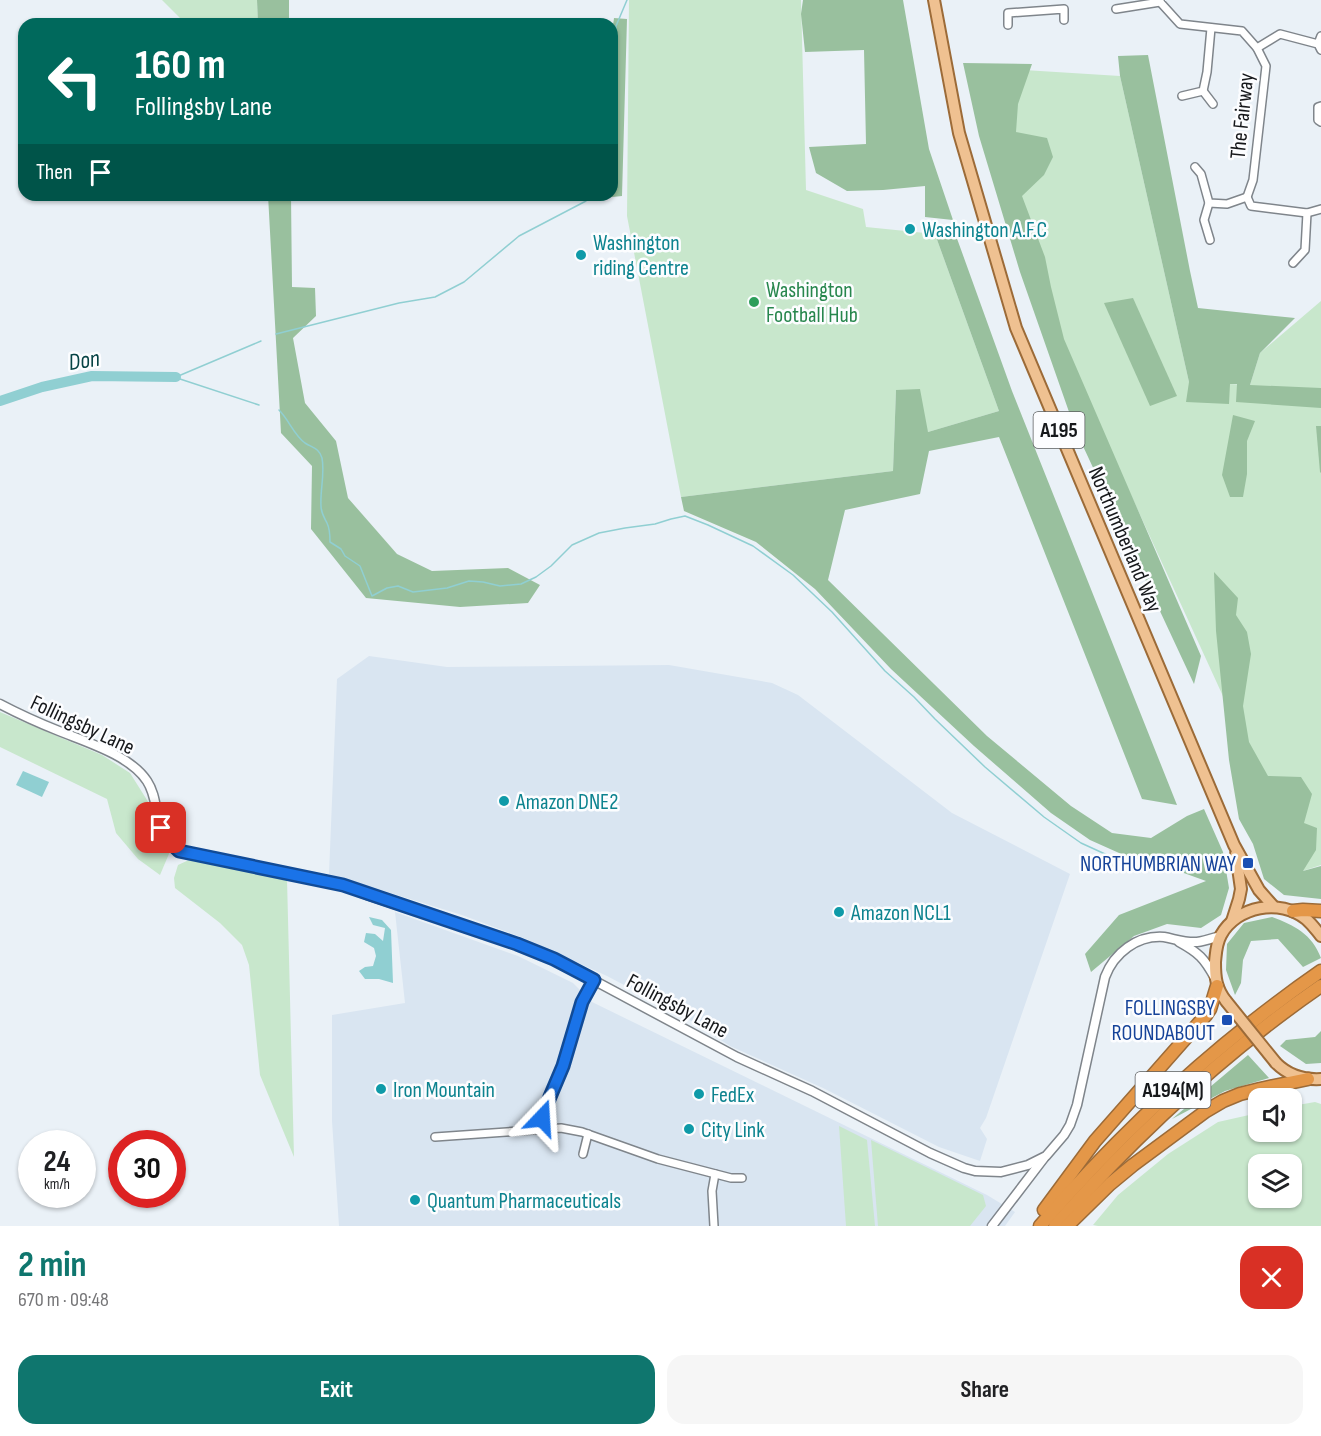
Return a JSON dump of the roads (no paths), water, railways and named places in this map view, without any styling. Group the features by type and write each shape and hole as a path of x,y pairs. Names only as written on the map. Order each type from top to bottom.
{"highway":[{"path":"1293,911 1321,911"},
{"name":"A194(M)","path":"1040,1226 1116,1143 1167,1095 1287,994 1321,971"},
{"name":"A194(M)","path":"1033,1226 1095,1141 1206,1015 1213,1001 1216,982"},
{"name":"A194(M)","path":"1055,1226 1125,1150 1197,1083 1244,1043 1321,986"},
{"name":"A194(M)","path":"1066,1226 1133,1165 1206,1111 1240,1094 1315,1079"}],"main road":[{"name":"Northumberland Way","path":"934,0 959,133 1016,328 1234,845 1259,890 1274,907"},
{"name":"Northumberland Way","path":"1233,921 1241,889 1234,845"},
{"path":"1315,1079 1295,1076 1276,1063 1226,1001 1216,982 1217,945 1220,936 1233,921 1243,914 1254,909 1274,907 1293,911 1306,919 1321,936"}],"street":[{"path":"1064,20 1065,0"},
{"path":"1116,9 1160,1"},
{"name":"The Fairway","path":"1160,1 1180,24 1242,31 1257,48 1266,66 1253,180 1247,197"},
{"path":"1008,25 1008,13 1064,9"},
{"path":"1211,28 1203,91 1213,104"},
{"path":"1257,48 1280,34 1319,47 1321,36"},
{"path":"1182,96 1203,91"},
{"path":"1321,106 1318,107 1318,120 1321,122"},
{"path":"1195,167 1201,174 1209,203 1204,220 1210,240"},
{"path":"1209,203 1227,204 1247,197 1251,206 1307,213 1321,209"},
{"path":"1293,263 1308,252 1307,213"},
{"name":"Follingsby Lane","path":"0,704 105,750 136,768 147,781 155,798 161,828 179,851 343,885 517,944 554,959 737,1058 812,1091 921,1148 975,1171 1001,1172 1023,1167 1046,1156 1064,1134 1075,1113 1103,986 1109,968 1119,954 1140,940 1156,937 1199,942 1220,936"},
{"path":"1176,940 1203,958 1216,982"},
{"path":"543,1129 544,1111 563,1066 582,1002 594,980"},
{"path":"435,1137 561,1128 588,1134 658,1159 731,1178 742,1178"},
{"path":"583,1154 588,1134"},
{"path":"992,1226 1046,1156"},
{"path":"714,1226 712,1191 715,1174"}],"water":[{"path":"23,771 49,782 42,797 16,785"},
{"path":"369,917 382,920 391,930 393,983 379,979 365,979 359,971 373,966 376,956 374,948 364,942 366,933 375,934 383,941 385,928 373,925"}],"waterway":[{"path":"618,21 627,0"},
{"path":"276,334 399,303 435,297 464,282 519,236 586,201"},
{"path":"176,377 261,341"},
{"name":"Don","path":"0,401 42,387 92,376 176,377"},
{"path":"177,378 259,405"},
{"path":"279,410 301,440 321,455 323,470 321,508 329,528 330,542 360,566 372,596 387,588 398,586 413,592 447,588 469,581 500,586 521,584 551,566 572,545 599,533 655,524 685,516 753,546 793,575 832,612 885,671 985,767 1044,817 1081,843 1140,867 1199,872"}],"place":[{"name":"Washington A.F.C","path":"910,229"},
{"name":"Washington riding Centre","path":"581,255"},
{"name":"Washington Football Hub","path":"754,302"},
{"name":"Amazon DNE2","path":"504,801"},
{"name":"NORTHUMBRIAN WAY","path":"1248,863"},
{"name":"Amazon NCL1","path":"839,912"},
{"name":"FOLLINGSBY ROUNDABOUT","path":"1227,1020"},
{"name":"Iron Mountain","path":"381,1089"},
{"name":"FedEx","path":"699,1094"},
{"name":"City Link","path":"689,1129"},
{"name":"Quantum Pharmaceuticals","path":"415,1200"}]}
